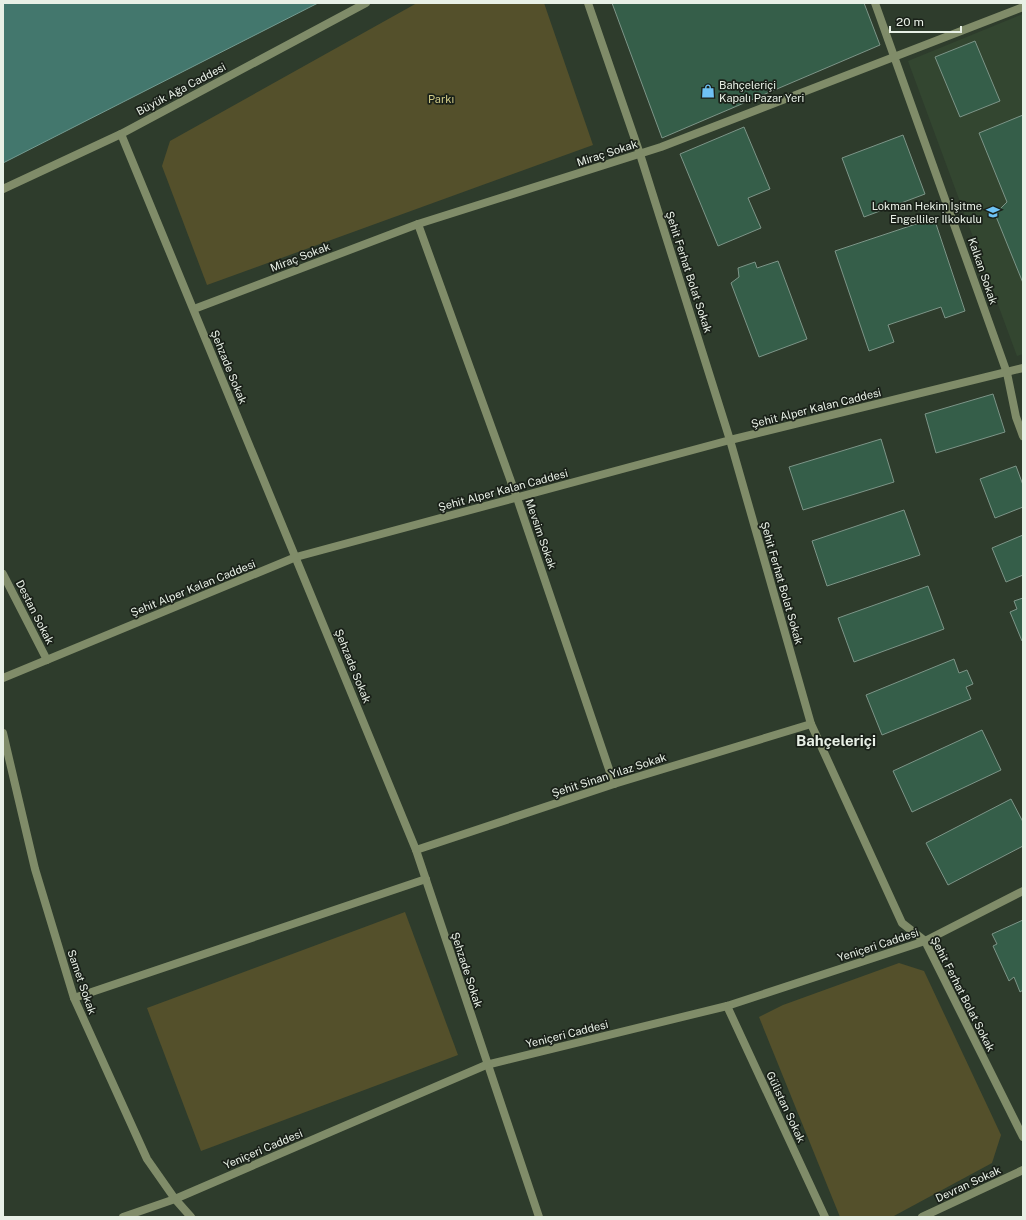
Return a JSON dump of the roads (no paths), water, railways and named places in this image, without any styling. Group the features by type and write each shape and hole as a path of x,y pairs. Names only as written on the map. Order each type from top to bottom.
{"street":[{"name":"Büyük Ağa Caddesi","path":"3,189 121,134 366,3"},
{"name":"Şehit Ferhat Bolat Sokak","path":"588,3 640,154 730,440 811,724 902,923 925,941 1023,1137"},
{"name":"Kalkan Sokak","path":"875,3 895,55 1007,373 1016,417 1023,436"},
{"name":"Miraç Sokak","path":"194,310 418,224 640,154 1023,7"},
{"name":"Şehzade Sokak","path":"121,134 416,850 486,1065 538,1217"},
{"name":"Mevsim Sokak","path":"418,224 517,498 614,784"},
{"name":"Şehit Alper Kalan Caddesi","path":"3,678 296,557 730,440 1023,368"},
{"name":"Destan Sokak","path":"3,574 47,660"},
{"name":"Şehit Sinan Yılaz Sokak","path":"416,850 614,784 811,724"},
{"name":"Samet Sokak","path":"3,733 35,868 74,998 147,1159 175,1199 191,1217"},
{"path":"74,998 426,879"},
{"name":"Yeniçeri Caddesi","path":"123,1217 175,1199 486,1065 727,1006 925,941 1023,891"},
{"name":"Gülistan Sokak","path":"727,1006 826,1217"},
{"name":"Devran Sokak","path":"922,1217 1023,1170"}],"water":[{"path":"3,3 318,3 3,163"}],"place":[{"name":"Bahçeleriçi Kapalı Pazar Yeri","path":"708,91"},
{"name":"Lokman Hekim İşitme Engelliler İlkokulu","path":"993,212"}],"district":[{"name":"Bahçeleriçi","path":"836,741"}],"park label":[{"name":"Parkı","path":"441,99"}]}
